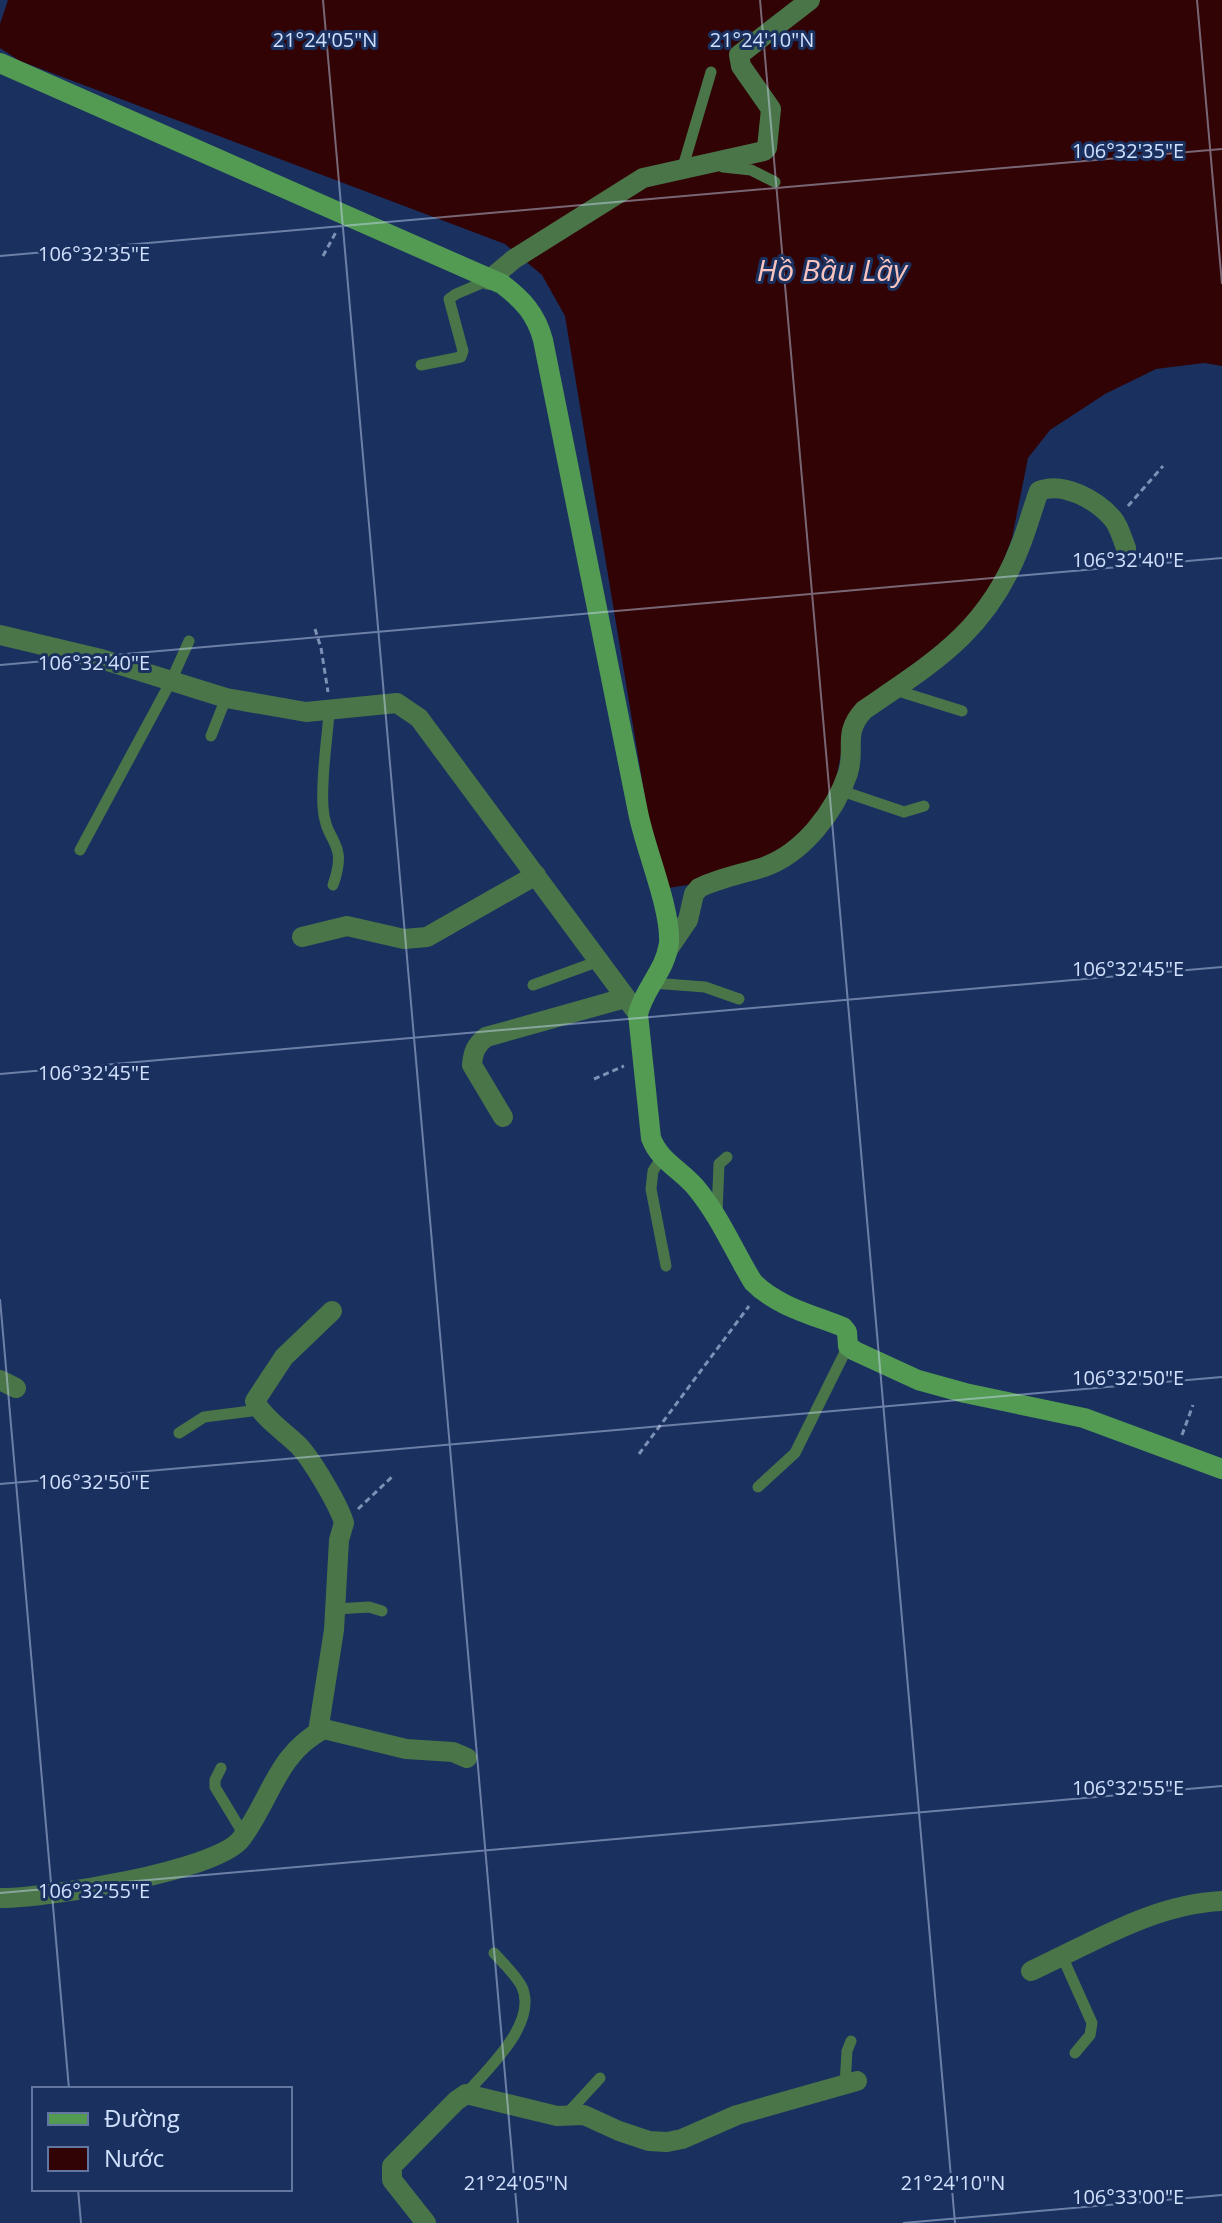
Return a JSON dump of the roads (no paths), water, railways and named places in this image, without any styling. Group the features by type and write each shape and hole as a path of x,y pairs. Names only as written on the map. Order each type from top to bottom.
{"street":[{"path":"489,280 514,259 643,178 761,152 767,148 771,109 741,66 739,55 790,7 810,0"},
{"path":"0,63 502,284 521,298 537,318 639,820 668,923 667,951 665,962 652,983 641,999 631,1006 486,1037 479,1042 472,1065 503,1117"},
{"path":"667,951 688,920 694,894 699,888 765,866 792,853 810,836 847,774 849,738 855,719 958,643 977,621 1019,551 1039,491 1055,488 1096,504 1115,521 1126,548"},
{"path":"0,635 101,659 226,698 306,712 397,703 419,718 631,1006 642,1058 651,1138 656,1152 686,1177 717,1218 753,1282 761,1290 778,1301 843,1327 847,1332 848,1346 918,1380 1084,1418 1222,1469"},
{"path":"302,937 347,926 404,939 427,937 536,875"},
{"path":"318,1732 336,1609 339,1540 344,1523 342,1514 303,1450 259,1410 255,1401 256,1395 284,1357 332,1311"},
{"path":"0,1898 79,1891 208,1859 238,1843 277,1773 296,1750 324,1729 406,1749 453,1752 467,1758"},
{"path":"1031,1971 1123,1926 1185,1907 1222,1901"},
{"path":"426,2223 399,2192 392,2180 392,2166 466,2094 557,2116 584,2115 649,2141 667,2142 682,2139 737,2115 851,2083"}],"lane":[{"path":"682,171 711,72"},
{"path":"702,166 744,168 775,182"},
{"path":"421,365 461,357 463,351 449,299 489,280"},
{"path":"80,850 171,681 189,641"},
{"path":"895,690 962,711"},
{"path":"211,736 226,698"},
{"path":"329,712 323,804 340,857 333,885"},
{"path":"839,790 904,812 924,806"},
{"path":"533,985 599,961"},
{"path":"652,983 705,987 739,999"},
{"path":"662,1157 653,1171 651,1189 666,1266"},
{"path":"717,1218 719,1164 727,1157"},
{"path":"758,1487 795,1453 848,1346"},
{"path":"179,1433 204,1417 259,1410"},
{"path":"336,1609 369,1607 382,1611"},
{"path":"221,1768 215,1787 244,1835"},
{"path":"466,2094 520,2028 525,2010 520,1984 494,1953"},
{"path":"1062,1956 1092,2023 1090,2035 1075,2053"},
{"path":"851,2041 846,2057 851,2083"},
{"path":"565,2115 600,2078"}],"water":[{"name":"Hồ Bầu Lầy","path":"8,0 1222,0 1222,366 1204,363 1156,369 1105,394 1050,430 1028,458 1012,538 998,575 965,624 879,695 842,749 834,789 789,851 700,883 668,888 653,846 565,316 542,275 505,244 20,61 0,48 0,24"}]}
